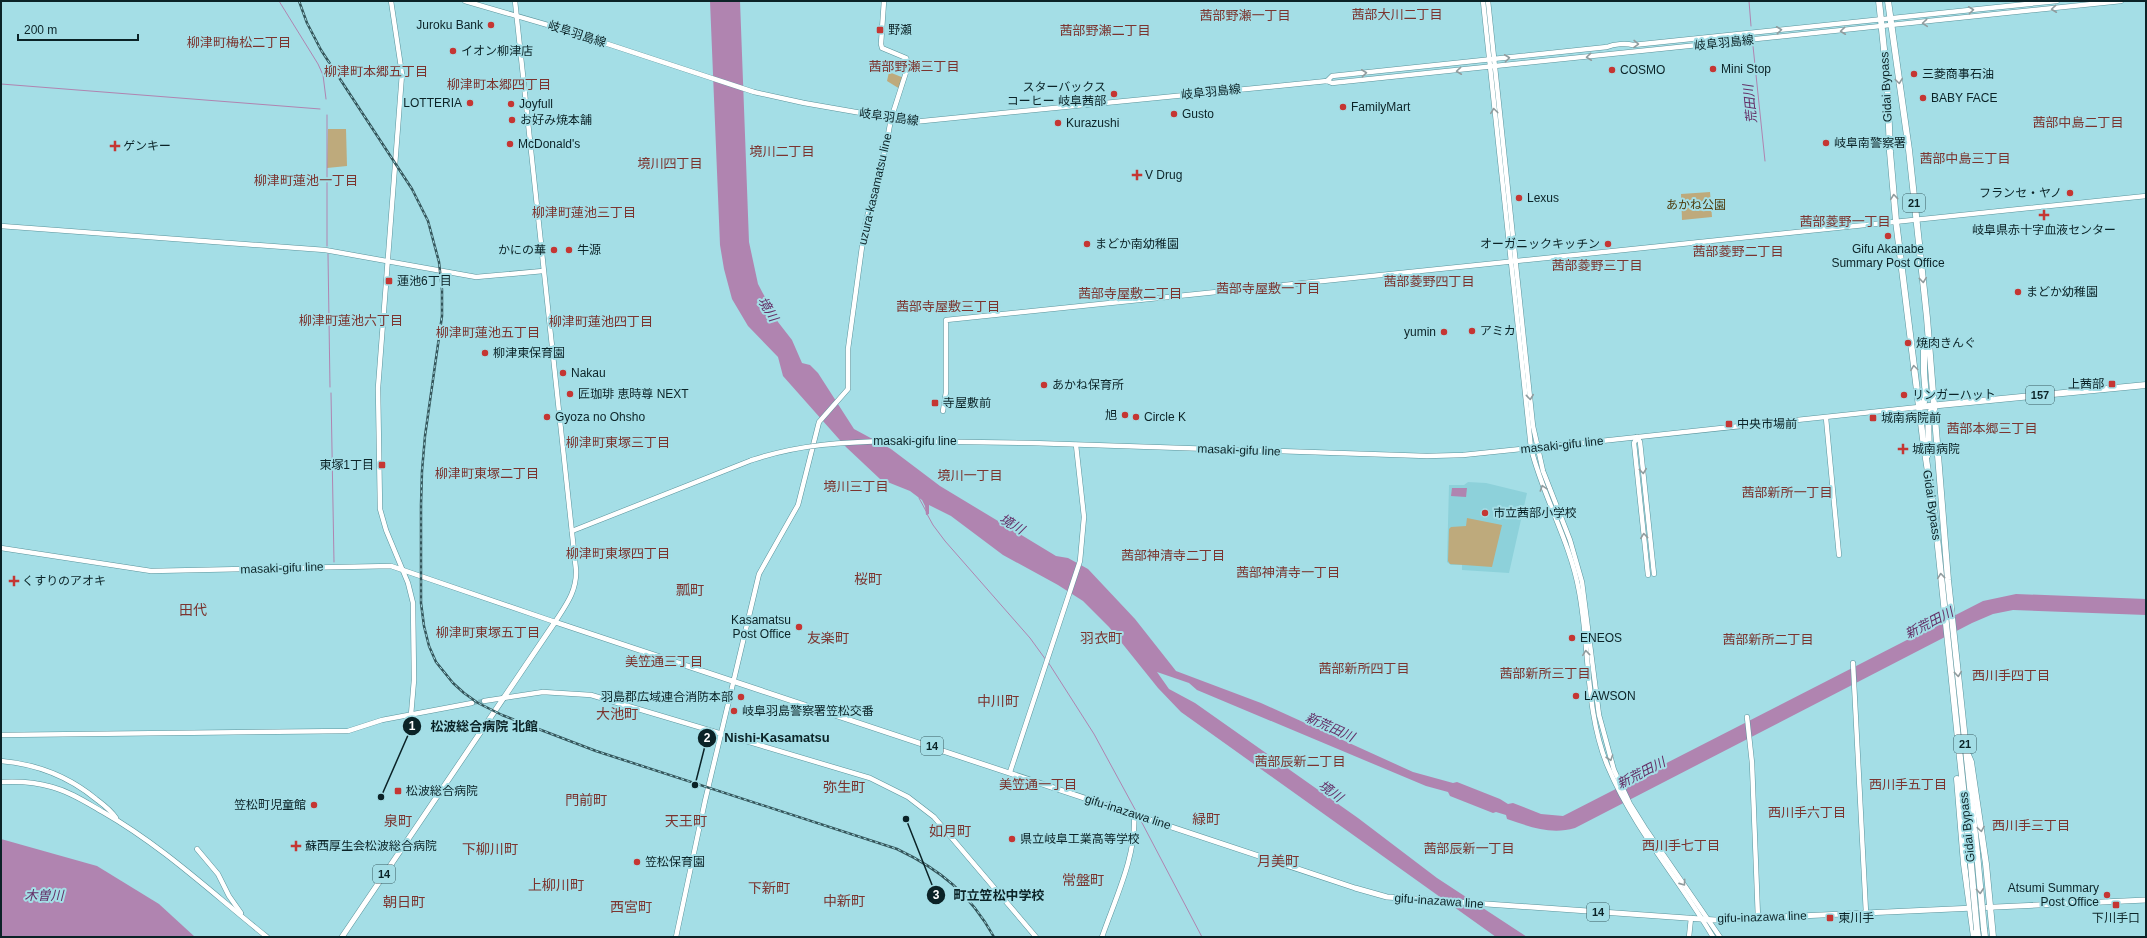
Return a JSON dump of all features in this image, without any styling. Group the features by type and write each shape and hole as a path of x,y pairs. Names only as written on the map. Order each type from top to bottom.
{"highway":[{"name":"Gidai Bypass","path":"1879,1 1887,78 1890,145 1896,221 1919,407 1936,525 1958,751 1980,932 1985,937"},
{"name":"Gidai Bypass","path":"1888,1 1916,219 1928,335 1949,587 1966,750 1980,932"},
{"name":"21","path":"1919,407 1923,404 1926,397 1924,347 1928,335"},
{"name":"157","path":"1919,407 2146,385"},
{"name":"21","path":"1926,460 1929,446 1929,416 1934,406"},
{"name":"21","path":"1966,750 1971,762 1991,908 1993,937"},
{"name":"21","path":"1958,751 1956,762 1964,864 1974,937"}],"main road":[{"name":"gifu-inazawa line","path":"555,622 734,680 1357,888 1399,898 1701,919 1758,918 2146,900"},
{"name":"14","path":"342,937 555,622"}],"street":[{"path":"391,1 402,74 378,388 380,509 386,530 403,568 412,594 414,612 414,680 411,715"},
{"name":"岐阜羽島線","path":"465,1 571,32 754,92 891,119 921,122 1327,81 1332,83 1489,68 2121,1"},
{"path":"515,1 572,531 576,581 574,590 555,622"},
{"name":"uzura-kasamatsu line","path":"734,680 760,574 795,514 801,497 816,429 826,414 844,396 848,389 848,349 865,225 886,146 891,119 904,84 909,64 906,58 882,48 884,1"},
{"path":"1483,1 1489,68 1533,426 1537,448 1550,492 1570,540 1580,575 1587,607 1599,715 1618,785"},
{"path":"1488,1 1530,448 1544,494 1569,552 1577,582 1594,716 1602,750 1628,805 1713,937"},
{"name":"岐阜羽島線","path":"1327,81 1332,76 1628,44 1633,45 2057,1"},
{"path":"943,411 946,392 946,320 2146,196"},
{"path":"1,226 325,250 388,260 476,277 543,271"},
{"name":"masaki-gifu line","path":"572,531 752,460 777,452 830,443 894,441 1427,456 1537,448 1919,407"},
{"path":"1826,418 1840,555"},
{"path":"1648,574 1634,443 1637,438 1640,442 1654,574"},
{"path":"1010,772 1018,742 1080,561 1084,517 1076,445"},
{"name":"masaki-gifu line","path":"1,548 151,571 377,565 403,568 555,622"},
{"path":"1853,664 1866,913"},
{"path":"676,937 734,680"},
{"path":"484,701 543,692 579,693 870,778 908,796 928,812 945,829 1036,937"},
{"path":"1,735 341,732 358,729 382,720 472,703"},
{"path":"1748,718 1758,918"},
{"path":"1,761 27,764 56,774 88,793 112,812 117,820"},
{"path":"1,782 27,782 52,787 71,794 117,820 171,856 267,937"},
{"path":"1628,805 1720,937"},
{"path":"1102,937 1128,859 1136,815"},
{"path":"197,849 218,874 229,896 248,922"},
{"path":"1689,937 1691,918"}],"shaded area":[{"name":"市立茜部小学校","path":"1468,482 1486,483 1527,493 1509,573 1462,570 1462,565 1451,565 1447,562 1449,485 1464,485"}],"green space":[{"path":"889,72 904,78 900,89 887,81"},
{"path":"328,129 346,129 347,166 327,168"},
{"name":"あかね公園","path":"1710,192 1712,217 1682,220 1681,194"},
{"path":"1467,518 1502,525 1492,567 1450,564 1448,561 1449,529 1451,527 1466,526"}],"water":[{"name":"境川","path":"710,1 740,1 749,242 758,284 778,322 792,340 802,363 810,365 818,373 854,429 891,449 940,486 1056,556 1068,558 1088,569 1135,619 1176,671 1261,703 1413,772 1453,783 1457,782 1500,799 1508,804 1513,803 1541,814 1563,816 1983,601 2016,594 2146,599 2146,615 2013,610 1993,614 1972,623 1575,828 1558,831 1524,825 1507,819 1506,815 1496,812 1493,813 1450,796 1448,792 1426,786 1197,690 1189,683 1157,672 1169,689 1195,703 1358,818 1437,878 1527,937 1496,937 1181,712 1158,688 1109,627 1083,601 1058,585 1003,555 951,516 929,505 929,514 926,515 925,506 922,500 910,491 880,479 846,447 783,376 778,357 748,326 732,299 724,269 720,245"},
{"path":"1452,488 1467,488 1466,497 1451,496"},
{"name":"木曽川","path":"1,839 97,866 159,904 195,937 1,937"}],"waterway":[{"path":"279,1 318,64 323,75 326,99"},
{"name":"荒田川","path":"1749,1 1751,26"},
{"name":"荒田川","path":"1753,46 1765,161"},
{"path":"1,84 320,109"},
{"path":"327,115 327,246"},
{"path":"328,254 330,387"},
{"path":"331,393 334,562"},
{"path":"919,498 926,511"},
{"path":"927,514 945,541 1030,638 1046,660"},
{"path":"1048,662 1094,734 1137,813"},
{"path":"1140,819 1202,937"}],"tunnel":[{"path":"472,703 484,701"}],"railway":[{"path":"299,1 307,23 321,50 412,189 428,221 439,262 442,290 442,316 425,436 421,505 421,603 424,626 429,646 436,662 453,683 464,693 478,703 502,715 596,751 897,849 913,857 941,875 953,885 975,908 994,937"}],"place":[{"name":"Juroku Bank","path":"491,25"},
{"name":"野瀬","path":"880,30"},
{"name":"イオン柳津店","path":"453,51"},
{"name":"Mini Stop","path":"1713,69"},
{"name":"COSMO","path":"1612,70"},
{"name":"三菱商事石油","path":"1914,74"},
{"name":"スターバックス コーヒー 岐阜茜部","path":"1114,94"},
{"name":"BABY FACE","path":"1923,98"},
{"name":"LOTTERIA","path":"470,103"},
{"name":"Joyfull","path":"511,104"},
{"name":"FamilyMart","path":"1343,107"},
{"name":"Gusto","path":"1174,114"},
{"name":"お好み焼本舗","path":"512,120"},
{"name":"Kurazushi","path":"1058,123"},
{"name":"岐阜南警察署","path":"1826,143"},
{"name":"McDonald's","path":"510,144"},
{"name":"ゲンキー","path":"115,146"},
{"name":"V Drug","path":"1137,175"},
{"name":"フランセ・ヤノ","path":"2070,193"},
{"name":"Lexus","path":"1519,198"},
{"name":"岐阜県赤十字血液センター","path":"2044,215"},
{"name":"Gifu Akanabe Summary Post Office","path":"1888,236"},
{"name":"まどか南幼稚園","path":"1087,244"},
{"name":"オーガニックキッチン","path":"1608,244"},
{"name":"かにの華","path":"554,250"},
{"name":"牛源","path":"569,250"},
{"name":"蓮池6丁目","path":"389,281"},
{"name":"まどか幼稚園","path":"2018,292"},
{"name":"アミカ","path":"1472,331"},
{"name":"yumin","path":"1444,332"},
{"name":"焼肉きんぐ","path":"1908,343"},
{"name":"柳津東保育園","path":"485,353"},
{"name":"Nakau","path":"563,373"},
{"name":"上茜部","path":"2112,384"},
{"name":"あかね保育所","path":"1044,385"},
{"name":"匠珈琲 恵時尊 NEXT","path":"570,394"},
{"name":"リンガーハット","path":"1904,395"},
{"name":"寺屋敷前","path":"935,403"},
{"name":"旭","path":"1125,415"},
{"name":"Gyoza no Ohsho","path":"547,417"},
{"name":"Circle K","path":"1136,417"},
{"name":"城南病院前","path":"1873,418"},
{"name":"中央市場前","path":"1729,424"},
{"name":"城南病院","path":"1903,449"},
{"name":"東塚1丁目","path":"382,465"},
{"name":"市立茜部小学校","path":"1485,513"},
{"name":"くすりのアオキ","path":"14,581"},
{"name":"Kasamatsu Post Office","path":"799,627"},
{"name":"ENEOS","path":"1572,638"},
{"name":"LAWSON","path":"1576,696"},
{"name":"羽島郡広域連合消防本部","path":"741,697"},
{"name":"岐阜羽島警察署笠松交番","path":"734,711"},
{"name":"Nishi-Kasamatsu","path":"695,785"},
{"name":"松波総合病院","path":"398,791"},
{"name":"松波総合病院 北館","path":"381,797"},
{"name":"笠松町児童館","path":"314,805"},
{"name":"町立笠松中学校","path":"906,819"},
{"name":"県立岐阜工業高等学校","path":"1012,839"},
{"name":"蘇西厚生会松波総合病院","path":"296,846"},
{"name":"笠松保育園","path":"637,862"},
{"name":"Atsumi Summary Post Office","path":"2107,895"},
{"name":"下川手口","path":"2116,905"},
{"name":"東川手","path":"1830,918"}],"district":[{"name":"茜部大川二丁目","path":"1397,14"},
{"name":"茜部野瀬一丁目","path":"1245,15"},
{"name":"茜部野瀬二丁目","path":"1105,30"},
{"name":"柳津町梅松二丁目","path":"239,42"},
{"name":"茜部野瀬三丁目","path":"914,66"},
{"name":"柳津町本郷五丁目","path":"376,71"},
{"name":"柳津町本郷四丁目","path":"499,84"},
{"name":"茜部中島二丁目","path":"2078,122"},
{"name":"境川二丁目","path":"782,151"},
{"name":"茜部中島三丁目","path":"1965,158"},
{"name":"境川四丁目","path":"670,163"},
{"name":"柳津町蓮池一丁目","path":"306,180"},
{"name":"柳津町蓮池三丁目","path":"584,212"},
{"name":"茜部菱野一丁目","path":"1845,221"},
{"name":"茜部菱野二丁目","path":"1738,251"},
{"name":"茜部菱野三丁目","path":"1597,265"},
{"name":"茜部菱野四丁目","path":"1429,281"},
{"name":"茜部寺屋敷一丁目","path":"1268,288"},
{"name":"茜部寺屋敷二丁目","path":"1130,293"},
{"name":"茜部寺屋敷三丁目","path":"948,306"},
{"name":"柳津町蓮池六丁目","path":"351,320"},
{"name":"柳津町蓮池四丁目","path":"601,321"},
{"name":"柳津町蓮池五丁目","path":"488,332"},
{"name":"茜部本郷三丁目","path":"1992,428"},
{"name":"柳津町東塚三丁目","path":"618,442"},
{"name":"柳津町東塚二丁目","path":"487,473"},
{"name":"境川一丁目","path":"970,475"},
{"name":"境川三丁目","path":"856,486"},
{"name":"茜部新所一丁目","path":"1787,492"},
{"name":"柳津町東塚四丁目","path":"618,553"},
{"name":"茜部神清寺二丁目","path":"1173,555"},
{"name":"茜部神清寺一丁目","path":"1288,572"},
{"name":"桜町","path":"868,579"},
{"name":"瓢町","path":"690,590"},
{"name":"田代","path":"193,610"},
{"name":"柳津町東塚五丁目","path":"488,632"},
{"name":"友楽町","path":"828,638"},
{"name":"羽衣町","path":"1101,638"},
{"name":"茜部新所二丁目","path":"1768,639"},
{"name":"美笠通三丁目","path":"664,661"},
{"name":"茜部新所四丁目","path":"1364,668"},
{"name":"茜部新所三丁目","path":"1545,673"},
{"name":"西川手四丁目","path":"2011,675"},
{"name":"中川町","path":"998,701"},
{"name":"大池町","path":"617,714"},
{"name":"茜部辰新二丁目","path":"1300,761"},
{"name":"美笠通一丁目","path":"1038,784"},
{"name":"西川手五丁目","path":"1908,784"},
{"name":"弥生町","path":"844,787"},
{"name":"門前町","path":"586,800"},
{"name":"西川手六丁目","path":"1807,812"},
{"name":"緑町","path":"1206,819"},
{"name":"泉町","path":"398,821"},
{"name":"天王町","path":"686,821"},
{"name":"西川手三丁目","path":"2031,825"},
{"name":"如月町","path":"950,831"},
{"name":"西川手七丁目","path":"1681,845"},
{"name":"茜部辰新一丁目","path":"1469,848"},
{"name":"下柳川町","path":"490,849"},
{"name":"月美町","path":"1278,861"},
{"name":"常盤町","path":"1083,880"},
{"name":"上柳川町","path":"556,885"},
{"name":"下新町","path":"769,888"},
{"name":"中新町","path":"844,901"},
{"name":"朝日町","path":"404,902"},
{"name":"西宮町","path":"631,907"}],"water label":[{"name":"新荒田川","path":"1929,623"},
{"name":"新荒田川","path":"1330,727"},
{"name":"新荒田川","path":"1641,773"}]}
